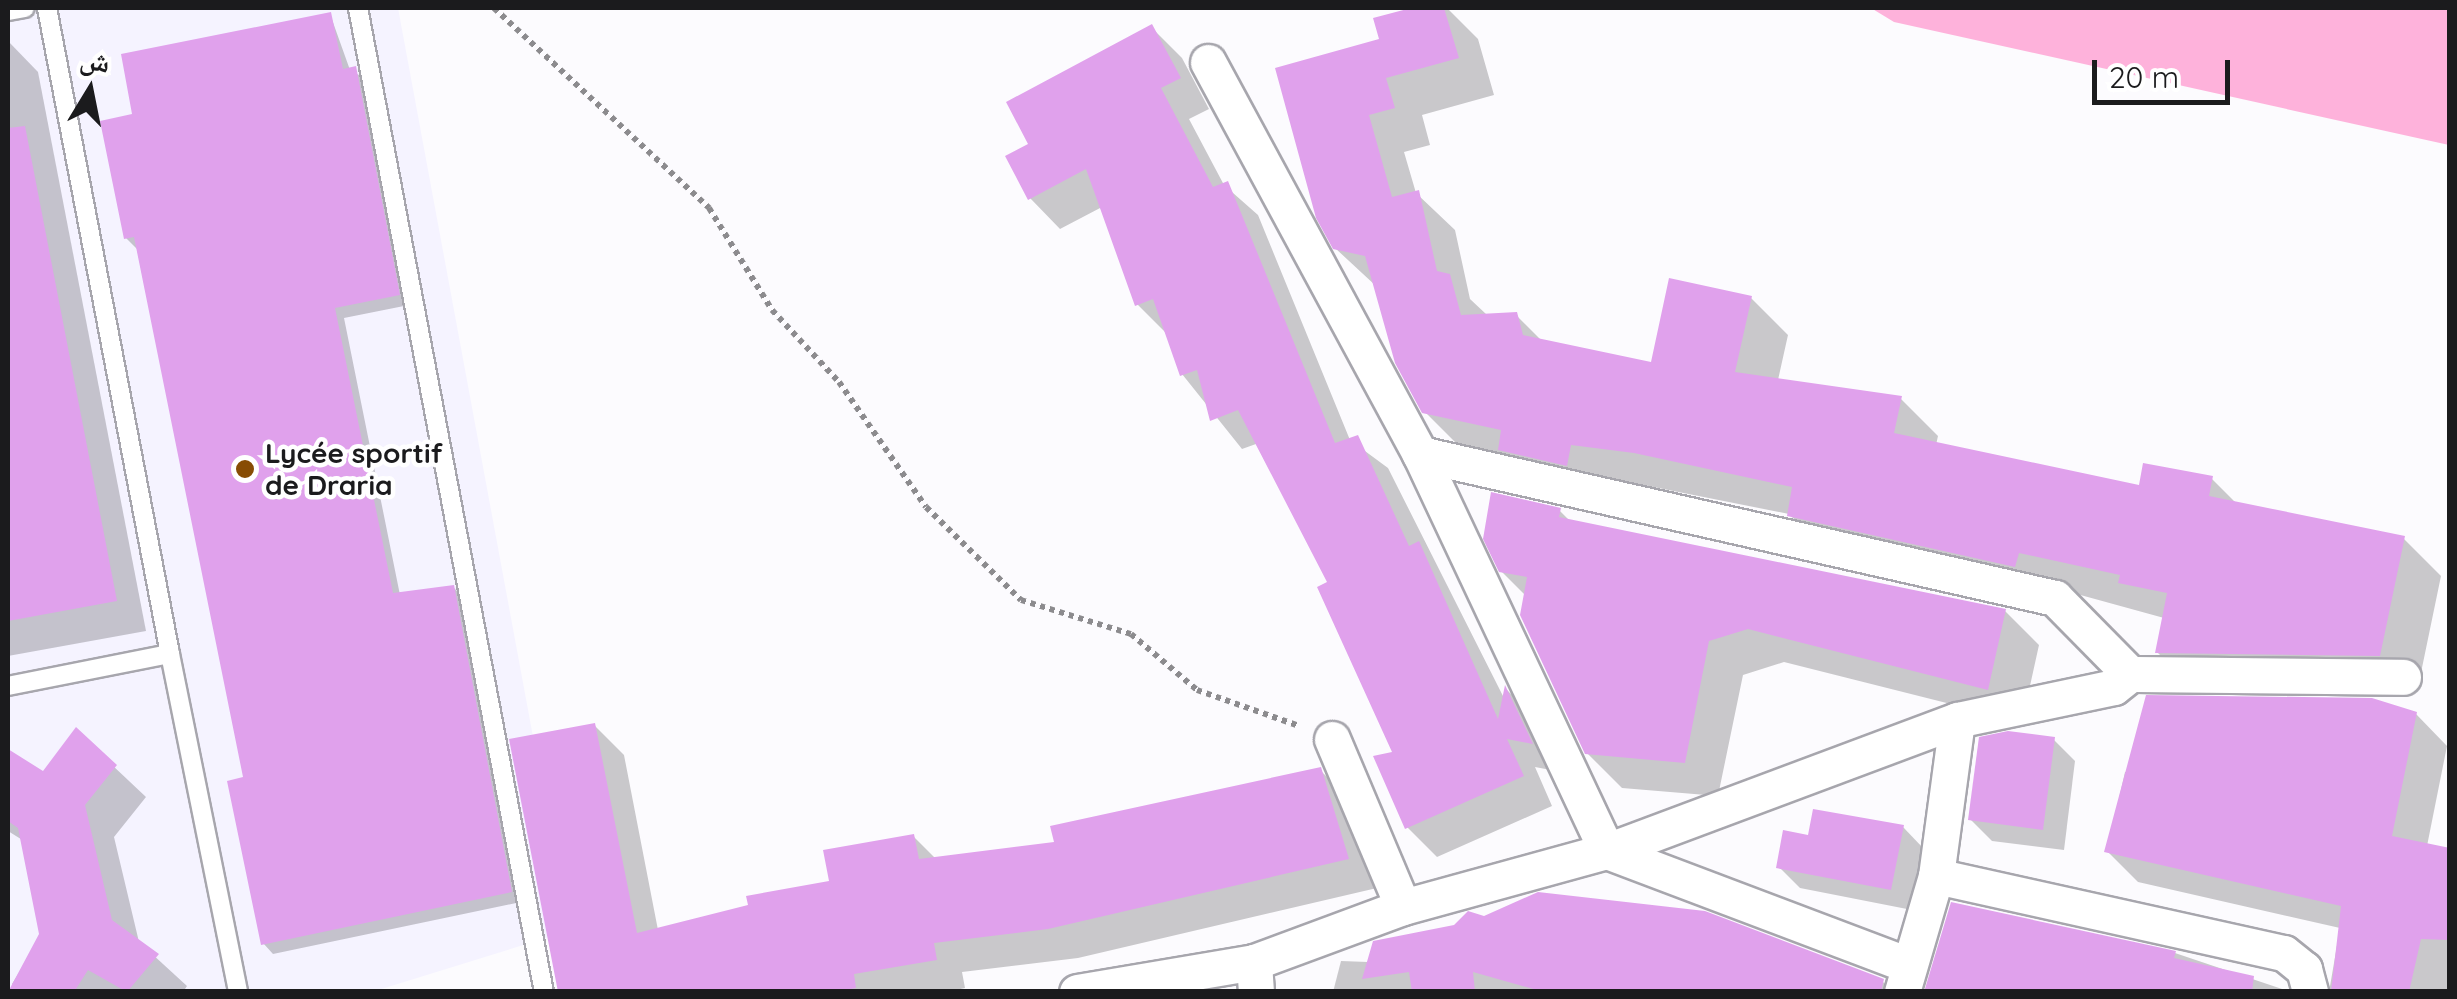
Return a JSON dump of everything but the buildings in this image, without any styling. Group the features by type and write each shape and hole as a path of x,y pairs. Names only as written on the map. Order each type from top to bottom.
{"street":[{"path":"1208,62 1420,454 1607,851 1905,978 1936,876 1956,720"},
{"path":"1420,454 2055,598 2130,674"},
{"path":"1078,992 1255,977 1403,906 1607,851 1956,720 2114,687 2130,674 2403,677"},
{"path":"1332,739 1403,906"},
{"path":"1936,876 2284,953 2304,970 2310,992"}],"lane":[{"path":"8,11 25,8"},
{"path":"47,8 238,992"},
{"path":"358,8 544,992"},
{"path":"8,686 170,654"}],"path":[{"path":"494,8 709,208 772,310 839,382 926,507 1021,600 1131,634 1197,690 1332,739"}],"shaded area":[{"name":"Lycée sportif de Draria","path":"8,8 398,8 569,931 375,991 8,991"},
{"path":"1871,8 2449,8 2449,145 1894,22"}],"place":[{"name":"Lycée sportif de Draria","path":"245,469"}]}
